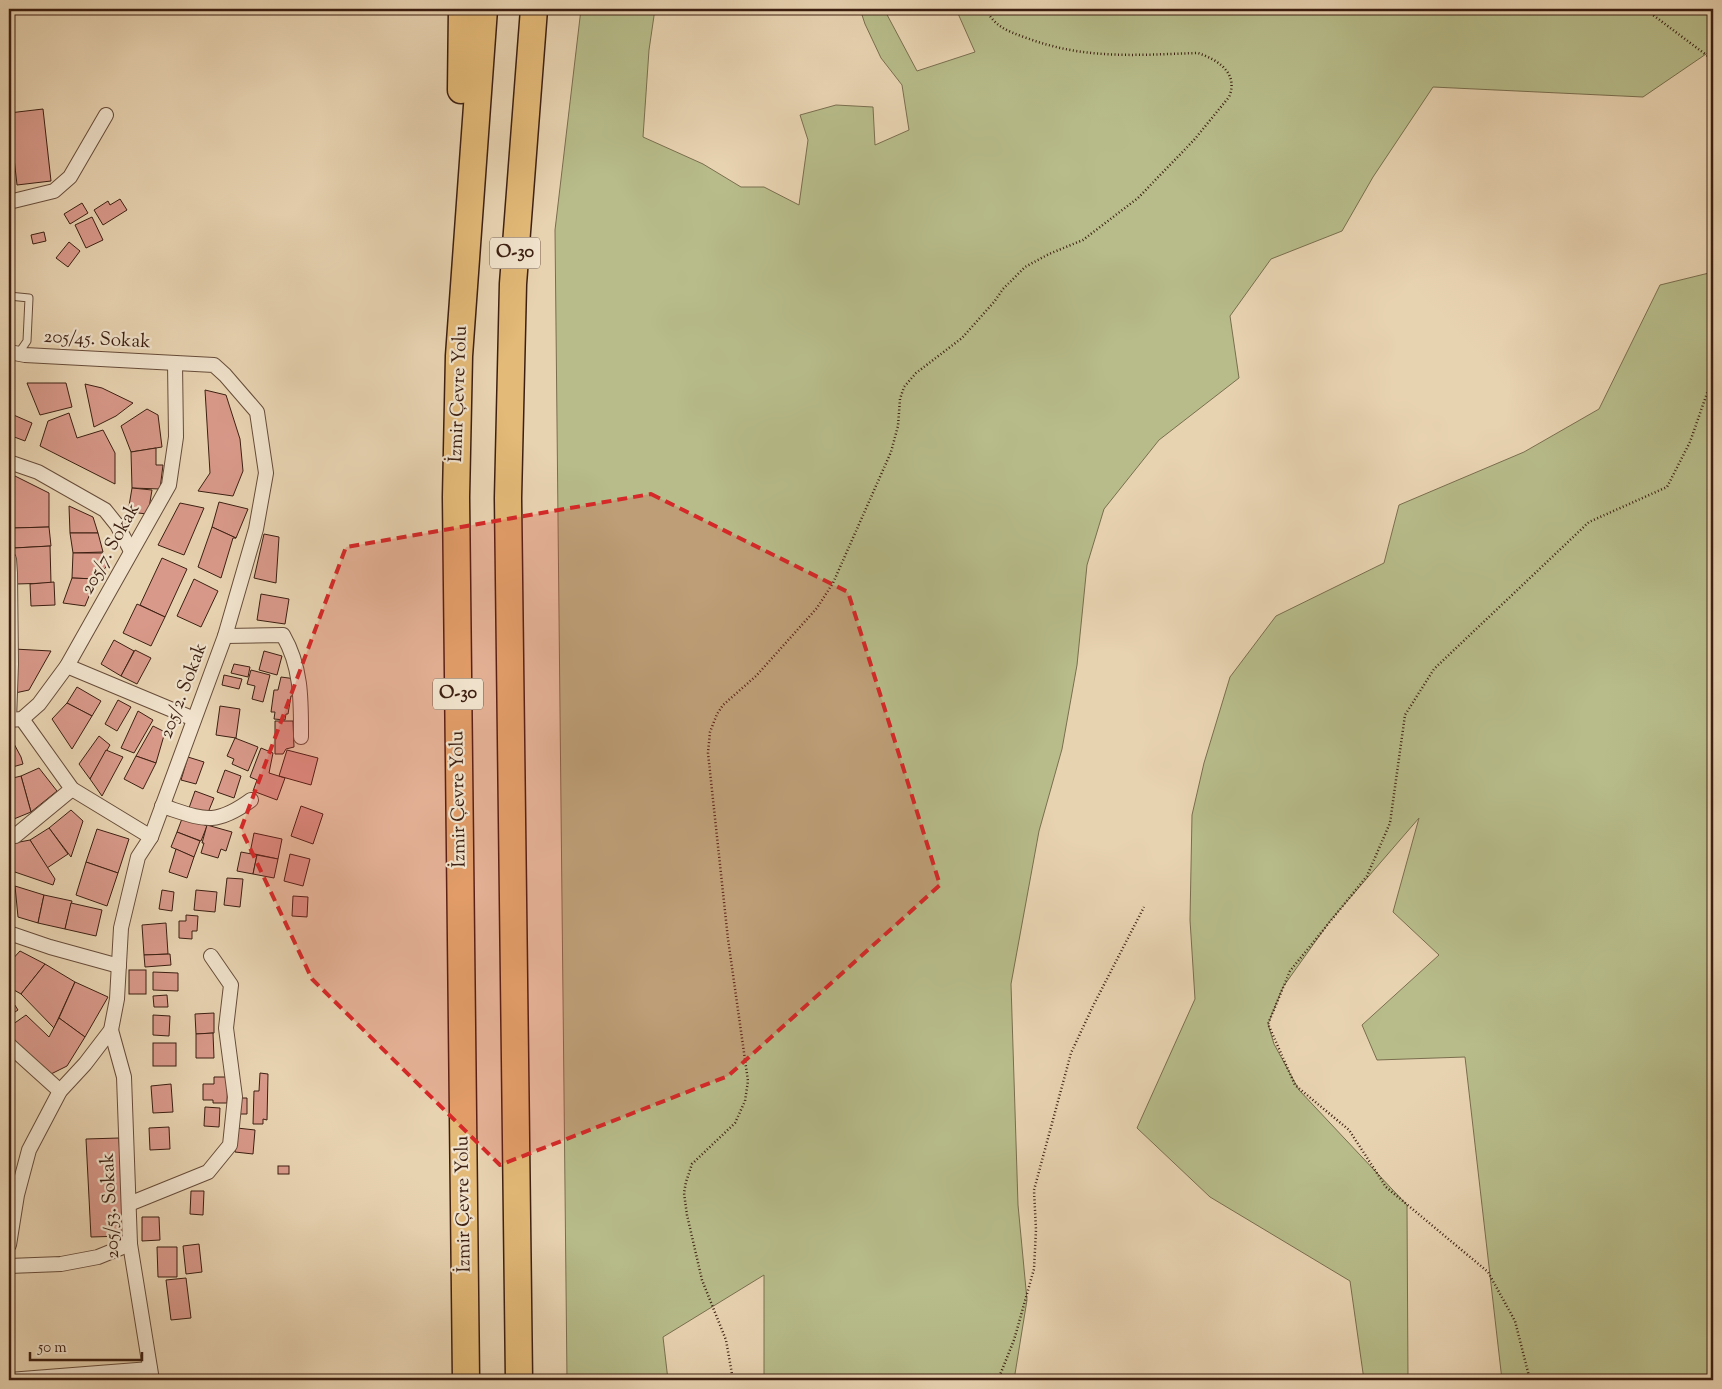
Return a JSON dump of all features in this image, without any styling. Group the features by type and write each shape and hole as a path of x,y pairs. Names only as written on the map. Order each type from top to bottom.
{"highway":[{"path":"459,356 462,9"},
{"name":"İzmir Çevre Yolu","path":"466,1380 456,497 459,356 484,9"},
{"name":"O-30","path":"519,1380 508,498 513,284 534,9"}],"street":[{"path":"9,202 54,191 70,177 106,116"},
{"name":"205/45. Sokak","path":"13,353 175,363"},
{"name":"205/7. Sokak","path":"13,720 39,704 66,666 169,485 176,437 175,363"},
{"name":"205/2. Sokak","path":"110,1030 117,999 121,928 138,857 151,837 225,636 256,529 266,473 257,412 214,365 175,363"},
{"path":"9,462 38,472 105,510 117,525 131,551"},
{"path":"9,559 13,720 72,789 151,837"},
{"path":"225,636 283,635 288,644 300,684 302,737"},
{"path":"66,666 194,719"},
{"path":"9,835 15,836 72,789"},
{"path":"162,806 202,819 221,817 233,813 251,800"},
{"path":"9,933 50,947 119,966"},
{"path":"129,1204 208,1172 230,1145 235,1097 226,1028 231,985 211,956"},
{"path":"9,1245 17,1195 29,1150 60,1090 85,1064 110,1030"},
{"name":"205/53. Sokak","path":"110,1030 124,1077 130,1244 151,1375"},
{"path":"9,1045 60,1090"},
{"path":"9,1266 61,1264 98,1258 130,1244"},
{"path":"9,1380 151,1375"}],"lane":[{"name":"205/45. Sokak","path":"9,296 29,298 27,341 13,353"}],"path":[{"path":"733,1380 726,1340 702,1280 687,1215 684,1193 692,1164 727,1132 738,1117 745,1101 748,1082 728,939 708,753 708,743 713,723 723,705 762,669 817,608 833,583 890,452 898,426 900,399 904,387 916,373 962,338 1003,289 1025,267 1049,254 1083,240 1138,198 1194,140 1231,92 1230,76 1224,68 1207,56 1198,53 1112,56 1079,53 1033,41 1002,29 995,24 986,9"},
{"path":"1645,9 1713,60"},
{"path":"1530,1380 1515,1321 1488,1272 1386,1188 1349,1130 1294,1085 1268,1024 1290,971 1366,876 1390,823 1405,715 1434,670 1589,522 1667,488 1690,442 1713,376"},
{"path":"998,1380 1014,1340 1034,1268 1036,1230 1034,1190 1071,1053 1144,907"}],"highlighted area":[{"path":"651,494 848,592 940,885 728,1076 500,1165 312,979 241,829 346,547"}],"green space":[{"path":"581,9 655,9 649,50 643,137 703,164 741,187 764,187 799,205 808,140 800,115 836,105 873,107 875,145 909,130 902,85 881,58 860,9 884,9 917,71 975,52 956,9 1713,9 1713,55 1709,52 1643,97 1433,87 1373,177 1342,231 1271,259 1230,316 1239,378 1159,440 1104,509 1087,565 1077,665 1062,749 1039,831 1011,984 1018,1205 1027,1300 1014,1380 764,1380 764,1275 663,1337 668,1380 567,1380 555,230"},
{"path":"1713,272 1713,1380 1502,1380 1465,1057 1377,1060 1362,1025 1439,955 1393,912 1419,818 1330,921 1283,987 1268,1024 1274,1044 1299,1090 1407,1205 1408,1380 1364,1380 1350,1281 1210,1197 1137,1128 1195,999 1190,920 1192,815 1204,763 1230,677 1276,616 1384,563 1399,505 1524,452 1599,409 1660,285"}],"building":[{"path":"43,109 51,181 17,185 9,113"},
{"path":"120,199 127,210 103,225 94,210 108,201 110,205"},
{"path":"82,203 88,213 70,224 64,214"},
{"path":"92,217 103,240 86,248 75,225"},
{"path":"44,232 46,241 33,244 31,235"},
{"path":"69,242 80,251 68,267 56,258"},
{"path":"27,383 66,383 72,407 40,415"},
{"path":"85,384 102,388 133,403 116,416 94,427"},
{"path":"205,390 226,395 240,439 243,471 233,496 198,491 210,473"},
{"path":"147,409 158,415 162,447 131,452 121,426"},
{"path":"9,413 32,423 25,441 9,435"},
{"path":"69,413 77,438 103,430 115,453 115,484 40,446 48,421"},
{"path":"156,448 156,465 163,465 160,489 132,488 131,452"},
{"path":"11,474 49,493 49,527 13,528"},
{"path":"132,488 152,490 148,514 128,512"},
{"path":"219,502 248,509 236,538 212,527"},
{"path":"180,503 204,508 184,555 158,545"},
{"path":"69,506 93,517 98,533 70,533"},
{"path":"49,527 51,546 14,548 13,528"},
{"path":"212,527 236,538 233,538 221,578 198,567"},
{"path":"70,533 98,533 103,552 73,553"},
{"path":"264,534 279,537 276,583 254,578"},
{"path":"50,546 51,583 16,584 14,548"},
{"path":"73,553 103,553 106,567 96,579 72,578"},
{"path":"162,558 187,569 165,617 140,605"},
{"path":"72,578 96,579 85,606 63,603"},
{"path":"194,579 218,591 201,627 177,616"},
{"path":"54,582 55,605 31,606 30,584"},
{"path":"261,594 289,599 285,624 257,620"},
{"path":"137,604 165,617 151,646 123,633"},
{"path":"114,640 134,651 121,676 101,664"},
{"path":"14,649 51,651 29,690 15,693"},
{"path":"135,650 151,658 137,684 121,676"},
{"path":"264,651 282,656 277,675 259,670"},
{"path":"234,664 250,667 248,677 231,673"},
{"path":"251,670 270,675 263,702 252,699 255,686 247,684"},
{"path":"224,675 242,679 239,689 222,685"},
{"path":"281,677 296,679 293,696 291,696 285,720 274,719 275,712 271,712 274,690 278,690"},
{"path":"77,687 101,701 92,716 67,703"},
{"path":"118,700 131,707 117,731 105,724"},
{"path":"67,703 92,716 72,749 52,719"},
{"path":"220,706 240,709 236,738 216,735"},
{"path":"138,711 153,720 134,753 121,748"},
{"path":"275,721 293,721 294,747 286,749 283,754 275,754"},
{"path":"153,726 165,732 156,763 136,756"},
{"path":"99,736 110,745 90,779 79,764"},
{"path":"235,738 258,747 248,771 232,764 234,759 227,756"},
{"path":"12,740 23,764 9,768 9,741"},
{"path":"261,748 273,753 269,773 285,778 277,800 253,791 257,780 250,777"},
{"path":"106,750 123,757 102,796 90,779"},
{"path":"287,750 318,758 311,785 279,776"},
{"path":"136,756 156,763 143,789 124,779"},
{"path":"188,757 204,762 196,784 181,780"},
{"path":"39,768 57,791 31,812 21,776"},
{"path":"225,770 241,776 234,798 217,792"},
{"path":"21,776 31,812 9,821 9,779"},
{"path":"195,791 214,798 207,815 189,808"},
{"path":"301,806 323,814 313,844 291,836"},
{"path":"71,810 83,821 71,857 49,828"},
{"path":"183,816 207,826 201,841 177,832"},
{"path":"207,825 232,832 226,851 221,849 218,858 201,853"},
{"path":"49,828 68,854 47,868 30,840"},
{"path":"97,829 129,839 118,873 86,862"},
{"path":"177,832 200,841 194,857 171,847"},
{"path":"254,833 282,839 278,859 250,853"},
{"path":"30,840 55,879 53,885 9,870 9,844"},
{"path":"176,849 194,857 187,878 169,872"},
{"path":"241,852 257,855 253,874 237,871"},
{"path":"290,854 310,859 303,886 284,881"},
{"path":"257,855 278,859 274,878 253,874"},
{"path":"86,862 118,873 107,906 76,895"},
{"path":"227,878 243,879 240,907 224,905"},
{"path":"15,886 44,895 38,923 18,917"},
{"path":"162,890 174,892 172,911 159,909"},
{"path":"196,890 217,892 215,912 194,910"},
{"path":"44,895 72,901 65,929 38,923"},
{"path":"293,896 308,897 307,917 292,916"},
{"path":"71,903 102,910 96,936 65,929"},
{"path":"186,915 198,916 197,931 192,931 192,939 179,938 179,921 186,921"},
{"path":"166,923 168,954 144,955 142,925"},
{"path":"20,951 45,964 21,994 14,990 9,982 9,963"},
{"path":"170,954 171,965 145,967 144,955"},
{"path":"45,964 75,982 54,1028 21,994"},
{"path":"129,970 146,970 146,994 129,994"},
{"path":"153,972 178,973 178,991 153,990"},
{"path":"75,982 108,997 85,1037 59,1018"},
{"path":"167,995 168,1007 154,1007 153,996"},
{"path":"11,999 18,1010 9,1016 9,1000"},
{"path":"214,1013 214,1033 196,1034 195,1014"},
{"path":"26,1015 49,1037 59,1018 85,1037 67,1066 49,1075 9,1035 9,1027"},
{"path":"153,1015 170,1016 169,1036 153,1035"},
{"path":"213,1033 214,1058 196,1058 196,1034"},
{"path":"153,1043 176,1043 176,1066 153,1066"},
{"path":"260,1073 268,1074 267,1120 263,1119 263,1124 253,1124 254,1091 259,1091"},
{"path":"214,1077 228,1077 227,1103 213,1103 213,1100 203,1100 203,1084 214,1084"},
{"path":"171,1084 173,1112 153,1113 151,1086"},
{"path":"238,1098 247,1098 247,1114 239,1114"},
{"path":"205,1107 220,1108 219,1127 204,1126"},
{"path":"169,1127 170,1149 150,1150 149,1128"},
{"path":"237,1128 255,1130 253,1154 235,1152"},
{"path":"119,1138 124,1236 91,1237 86,1139"},
{"path":"278,1166 289,1166 289,1174 278,1174"},
{"path":"191,1191 204,1191 203,1215 190,1214"},
{"path":"142,1217 159,1217 160,1240 142,1241"},
{"path":"199,1244 202,1272 186,1274 183,1246"},
{"path":"157,1247 177,1247 177,1277 158,1277"},
{"path":"186,1278 191,1318 171,1320 166,1280"}]}
